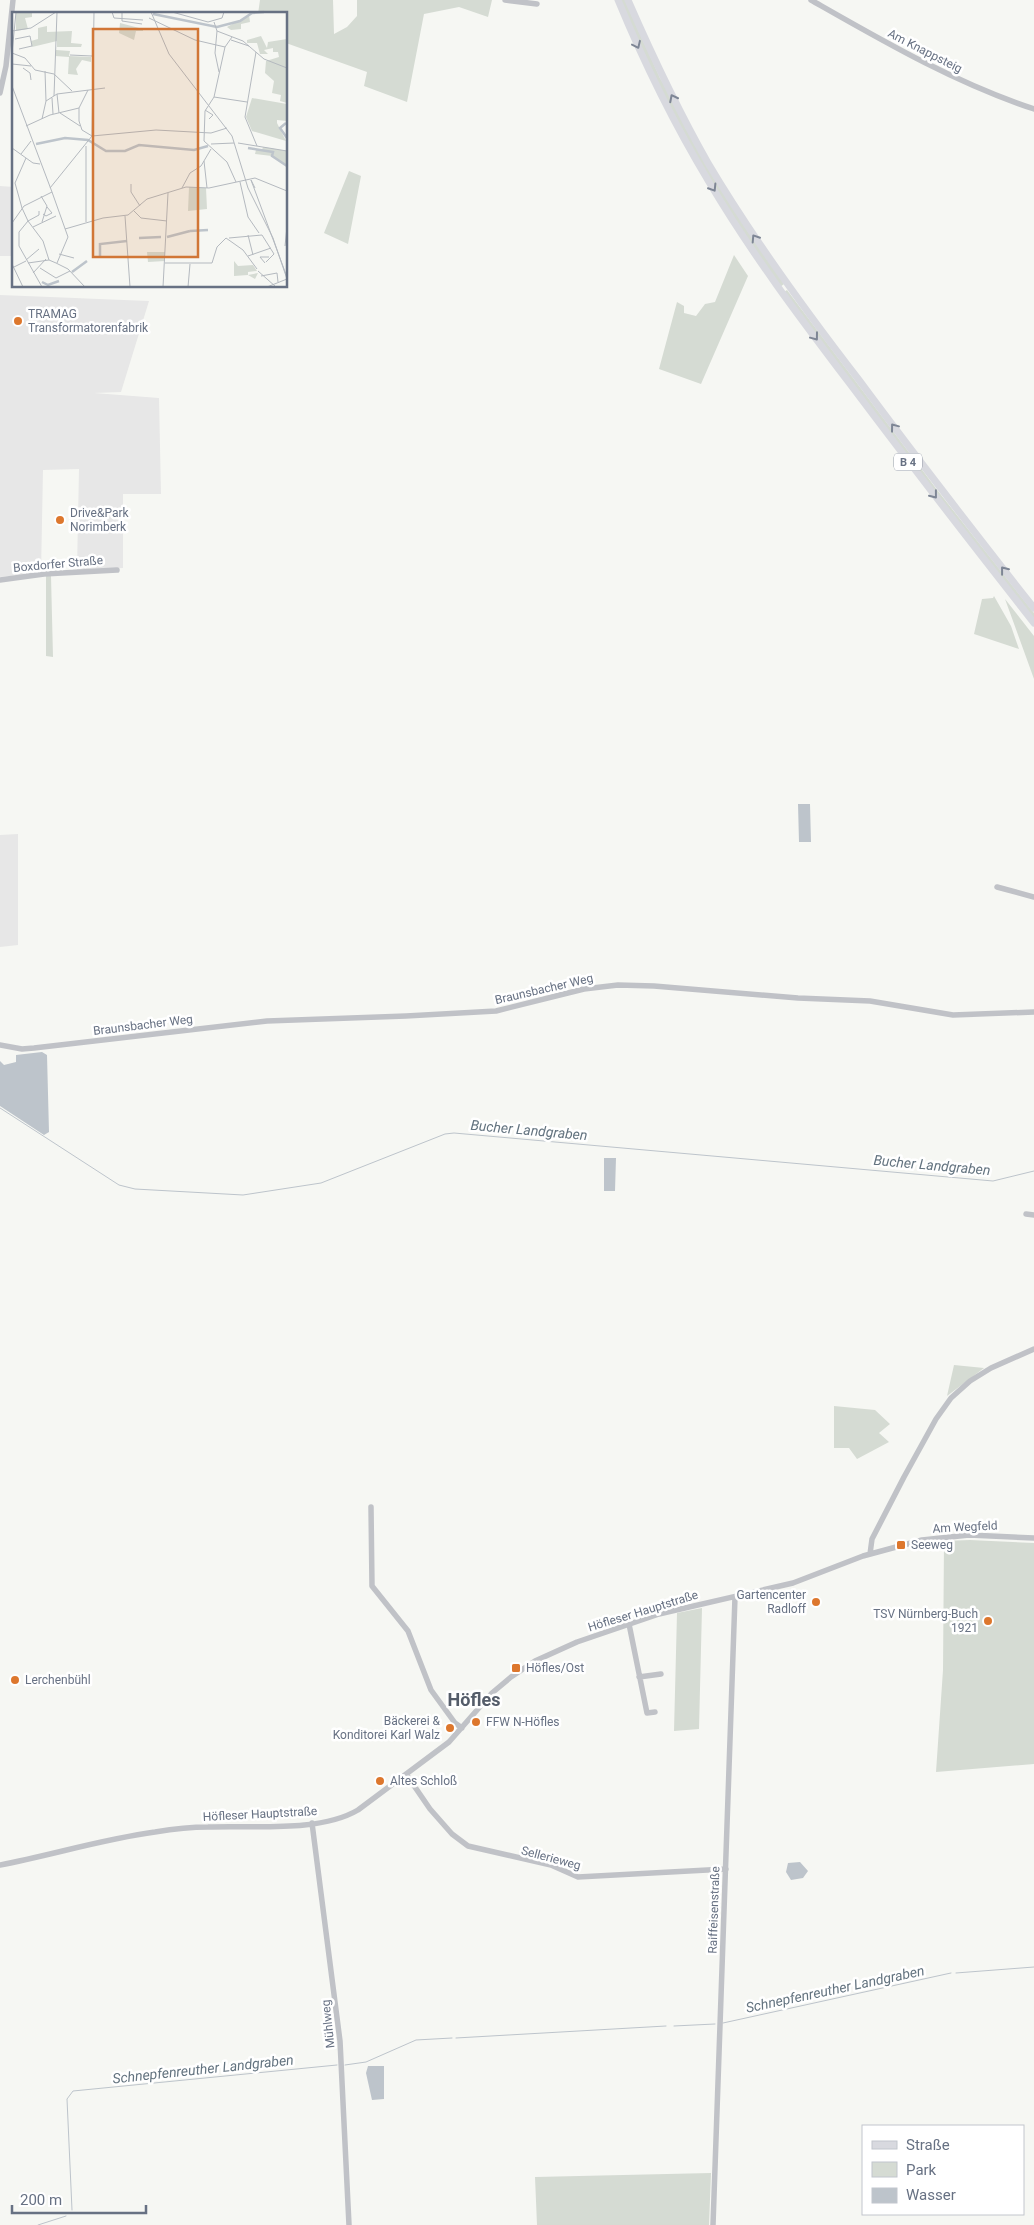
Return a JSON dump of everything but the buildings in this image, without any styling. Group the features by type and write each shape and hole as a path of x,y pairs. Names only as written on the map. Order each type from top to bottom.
{"main road":[{"name":"B 4","path":"618,0 649,69 690,148 743,236 775,284 906,459 1034,624"},
{"name":"B 4","path":"628,0 662,76 699,146 736,208 783,278 930,476 1034,608"}],"street":[{"path":"0,93 6,66 13,0"},
{"path":"505,0 537,4"},
{"name":"Am Knappsteig","path":"811,0 972,86 1034,109"},
{"name":"Boxdorfer Straße","path":"0,580 44,574 117,570"},
{"path":"997,887 1034,896"},
{"name":"Braunsbacher Weg","path":"0,1045 22,1049 34,1048 288,1019 373,1018 489,1011 518,1007 584,989 618,985 870,1001 953,1014 1034,1012"},
{"path":"1026,1214 1034,1215"},
{"path":"870,1554 872,1539 904,1476 936,1419 951,1398 970,1381 991,1368 1034,1349"},
{"path":"371,1507 372,1586 408,1631 431,1690 455,1723 462,1728"},
{"name":"Am Wegfeld","path":"870,1554 939,1537 988,1535 1034,1538"},
{"name":"Höfleser Hauptstraße","path":"0,1865 97,1842 154,1832 207,1827 312,1823 353,1813 449,1742 492,1693 527,1666 577,1642 629,1624 793,1583 870,1554"},
{"name":"Raiffeisenstraße","path":"713,2225 735,1597"},
{"path":"629,1624 647,1712 655,1712"},
{"path":"639,1677 661,1674"},
{"name":"Sellerieweg","path":"406,1774 430,1810 452,1834 468,1846 551,1865 578,1877 726,1869"},
{"name":"Mühlweg","path":"312,1823 339,2036 349,2225"}],"shaded area":[{"path":"0,186 12,187 12,256 0,256"},
{"path":"0,295 149,301 121,392 94,393 159,398 161,494 123,494 123,568 77,570 79,469 43,470 41,573 0,577"},
{"path":"18,834 18,945 0,947 0,835"}],"green space":[{"path":"260,0 333,0 334,34 347,27 357,16 357,0 492,0 488,17 459,7 424,14 407,102 364,86 367,72 288,44 288,12 258,12"},
{"path":"620,0 625,0 660,78 784,284 780,287 756,252 690,145 662,91"},
{"path":"349,171 361,176 348,244 324,233"},
{"path":"734,255 748,276 701,384 659,369 677,302 684,306 684,313 696,316 705,304 715,302"},
{"path":"787,290 938,491 1034,613 1034,620 935,493 784,292"},
{"path":"46,576 51,576 53,657 46,656"},
{"path":"994,596 1011,626 1019,649 974,634 982,599 993,598"},
{"path":"1005,599 1034,636 1034,679"},
{"path":"954,1365 984,1368 947,1396"},
{"path":"834,1406 875,1410 890,1424 879,1433 889,1442 857,1459 849,1448 834,1448"},
{"path":"970,1540 1034,1543 1034,1764 936,1772 943,1670 944,1541"},
{"path":"702,1608 699,1729 674,1731 677,1613"},
{"path":"711,2173 709,2225 537,2225 535,2177"}],"water":[{"path":"798,804 810,804 811,842 799,842"},
{"path":"42,1052 47,1055 49,1132 44,1135 0,1106 0,1061 4,1065 16,1062 16,1055"},
{"path":"604,1158 616,1158 615,1191 604,1191"},
{"path":"800,1862 808,1871 803,1878 791,1880 786,1872 788,1863"},
{"path":"368,2066 384,2066 384,2099 372,2100 366,2073"}],"waterway":[{"name":"Bucher Landgraben","path":"0,1108 119,1185 135,1189 243,1195 321,1183 445,1134 454,1133 993,1181 1034,1171"},
{"name":"Schnepfenreuther Landgraben","path":"956,1973 1034,1967"},
{"name":"Schnepfenreuther Landgraben","path":"723,2023 951,1973"},
{"name":"Schnepfenreuther Landgraben","path":"674,2026 715,2024"},
{"name":"Schnepfenreuther Landgraben","path":"456,2038 666,2026"},
{"name":"Schnepfenreuther Landgraben","path":"345,2065 366,2062 416,2040 452,2038"},
{"name":"Schnepfenreuther Landgraben","path":"72,2210 67,2099 73,2091 337,2065"},
{"path":"38,2225 66,2216"}],"place":[{"name":"TRAMAG Transformatorenfabrik","path":"18,321"},
{"name":"Drive&Park Norimberk","path":"60,520"},
{"name":"Seeweg","path":"901,1545"},
{"name":"Gartencenter Radloff","path":"816,1602"},
{"name":"TSV Nürnberg-Buch 1921","path":"988,1621"},
{"name":"Höfles/Ost","path":"516,1668"},
{"name":"Lerchenbühl","path":"15,1680"},
{"name":"FFW N-Höfles","path":"476,1722"},
{"name":"Bäckerei & Konditorei Karl Walz","path":"450,1728"},
{"name":"Altes Schloß","path":"380,1781"}],"district":[{"name":"Höfles","path":"474,1699"}]}
